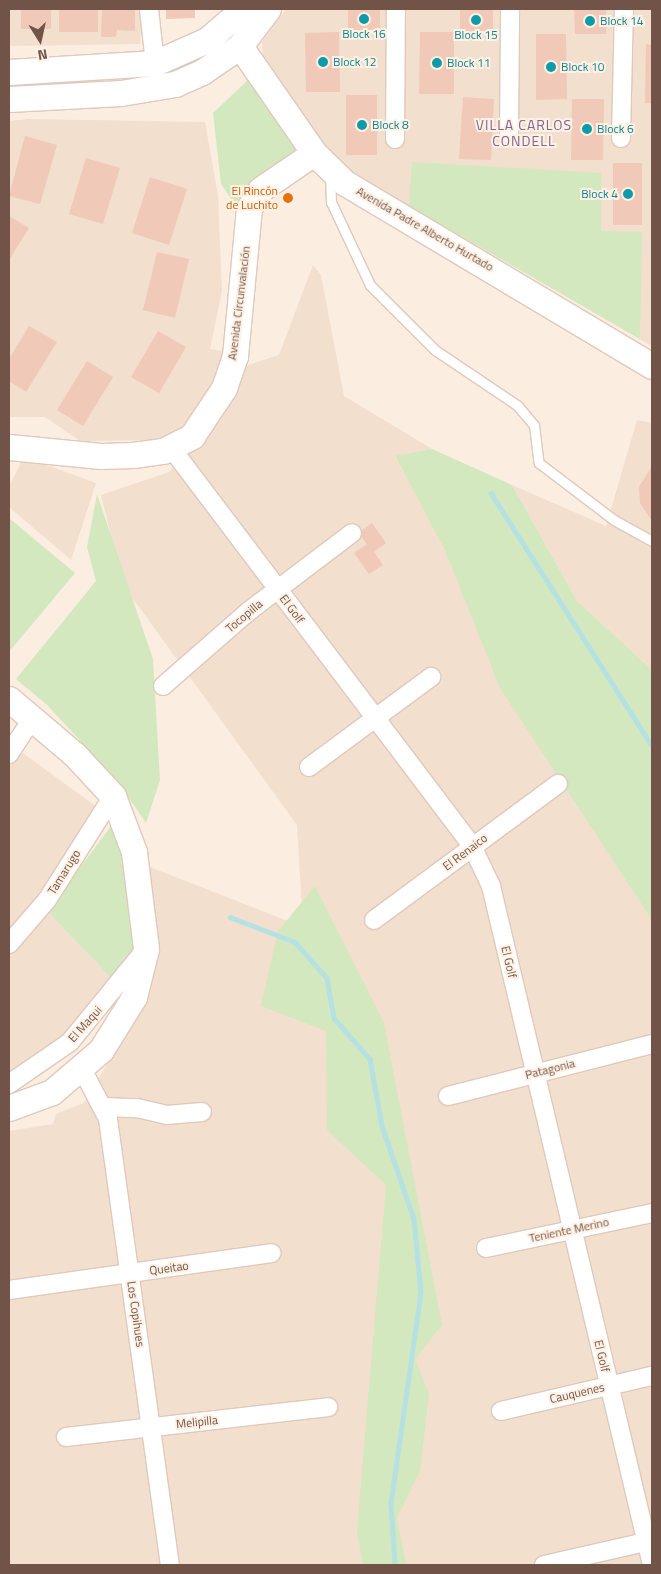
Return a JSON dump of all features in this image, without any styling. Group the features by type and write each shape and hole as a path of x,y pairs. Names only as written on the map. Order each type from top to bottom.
{"street":[{"path":"149,9 156,63"},
{"path":"9,72 156,63 193,48 219,32 243,9"},
{"path":"240,46 254,9"},
{"path":"10,101 161,88 202,72 240,46 268,9"},
{"path":"394,139 396,9"},
{"path":"509,134 510,9"},
{"path":"621,138 624,9"},
{"path":"193,48 240,46"},
{"name":"Avenida Padre Alberto Hurtado","path":"240,46 322,162 652,366"},
{"name":"Avenida Circunvalación","path":"172,449 200,427 224,388 235,356 251,203 261,190 322,162"},
{"path":"9,447 101,456 172,449"},
{"name":"El Golf","path":"172,449 472,846 491,886 645,1542 652,1565"},
{"name":"Tocopilla","path":"163,686 277,590 352,533"},
{"path":"309,767 431,677"},
{"path":"9,699 75,755 113,796 134,852 146,949 134,997 119,1026 82,1070 52,1092 9,1108"},
{"path":"9,754 32,719"},
{"name":"El Renaico","path":"374,920 558,784"},
{"name":"Tamarugo","path":"9,944 47,900 113,796"},
{"name":"El Maqui","path":"9,1084 70,1042 146,949"},
{"name":"Patagonia","path":"448,1096 652,1044"},
{"name":"Los Copihues","path":"82,1070 103,1107 130,1274 170,1565"},
{"path":"103,1107 136,1108 167,1115 202,1112"},
{"name":"Teniente Merino","path":"486,1248 652,1212"},
{"name":"Queitao","path":"9,1290 271,1253"},
{"name":"Cauquenes","path":"501,1411 652,1376"},
{"name":"Melipilla","path":"66,1437 328,1407"},
{"path":"544,1565 645,1542"}],"lane":[{"path":"322,162 332,202 370,285 435,350 517,405 534,425 539,463 614,520 652,542"}],"shaded area":[{"path":"9,9 142,9 140,44 9,46"},
{"path":"286,9 652,9 652,346 341,167 263,57 262,42"},
{"path":"28,119 205,122 218,196 222,291 210,349 223,351 217,379 179,433 151,440 80,441 45,417 9,417 9,121"},
{"path":"313,265 321,275 344,396 432,449 395,457 652,920 652,1565 9,1565 9,1131 53,1124 56,1114 84,1103 113,1054 154,931 150,867 303,927 297,825 123,585 101,495 169,472 207,436 245,366 279,355"},
{"path":"637,420 652,423 652,670 577,601 512,485 606,526"},
{"path":"24,457 96,483 71,560 9,507 9,486"},
{"path":"9,743 101,810 47,911 115,982 66,1038 9,1081"}],"green space":[{"path":"250,78 299,151 234,203 221,184 213,113"},
{"path":"412,162 601,173 601,231 642,232 640,339 409,206"},
{"path":"432,449 512,485 577,601 652,670 652,920 500,688 445,550 395,456"},
{"path":"97,494 153,659 160,780 146,823 116,779 47,705 16,679 96,581 87,547"},
{"path":"9,518 75,573 9,652"},
{"path":"115,821 134,899 139,955 115,982 47,911"},
{"path":"315,886 384,1023 442,1325 415,1359 429,1394 420,1471 397,1518 406,1565 363,1565 357,1531 386,1185 327,1130 326,1031 261,1006 278,931"}],"building":[{"path":"59,9 98,9 98,32 59,32"},
{"path":"102,9 135,9 135,31 117,30 116,37 101,37"},
{"path":"166,9 195,9 195,18 166,19"},
{"name":"Block 16","path":"348,9 380,9 380,30 348,30"},
{"name":"Block 15","path":"460,9 493,9 493,32 460,32"},
{"name":"Block 14","path":"574,9 606,9 606,34 575,34"},
{"path":"21,10 51,10 51,29 21,29"},
{"name":"Block 12","path":"339,32 340,92 306,92 305,33"},
{"name":"Block 11","path":"420,32 454,32 454,94 419,94"},
{"name":"Block 10","path":"536,34 566,34 567,99 536,100"},
{"path":"646,44 652,45 652,103 645,103"},
{"name":"Block 8","path":"346,95 377,95 377,155 346,155"},
{"path":"463,97 494,99 491,160 459,159"},
{"name":"Block 6","path":"572,99 604,99 603,160 571,160"},
{"path":"25,136 57,145 40,204 9,196"},
{"path":"86,158 120,168 103,224 69,214"},
{"name":"Block 4","path":"613,163 642,163 642,225 613,225"},
{"path":"150,177 187,189 169,245 132,233"},
{"path":"9,216 29,228 9,260"},
{"path":"157,252 189,259 175,318 143,310"},
{"path":"29,326 57,342 26,392 9,381 9,359"},
{"path":"158,331 186,347 159,393 131,377"},
{"path":"87,361 113,377 83,426 57,410"},
{"path":"652,466 652,521 640,503 639,487"},
{"path":"372,523 386,543 374,552 383,565 369,574 354,553 367,544 358,533"}],"waterway":[{"path":"491,493 652,746"},
{"path":"230,917 295,942 327,978 334,1018 370,1059 382,1126 414,1219 421,1293 391,1503 395,1565"}],"place":[{"name":"Block 16","path":"364,19"},
{"name":"Block 15","path":"476,20"},
{"name":"Block 14","path":"590,21"},
{"name":"Block 12","path":"323,62"},
{"name":"Block 11","path":"437,63"},
{"name":"Block 10","path":"551,67"},
{"name":"Block 8","path":"362,125"},
{"name":"Block 6","path":"587,129"},
{"name":"Block 4","path":"628,194"},
{"name":"El Rincón de Luchito","path":"288,198"}],"district":[{"name":"VILLA CARLOS CONDELL","path":"524,134"}]}
